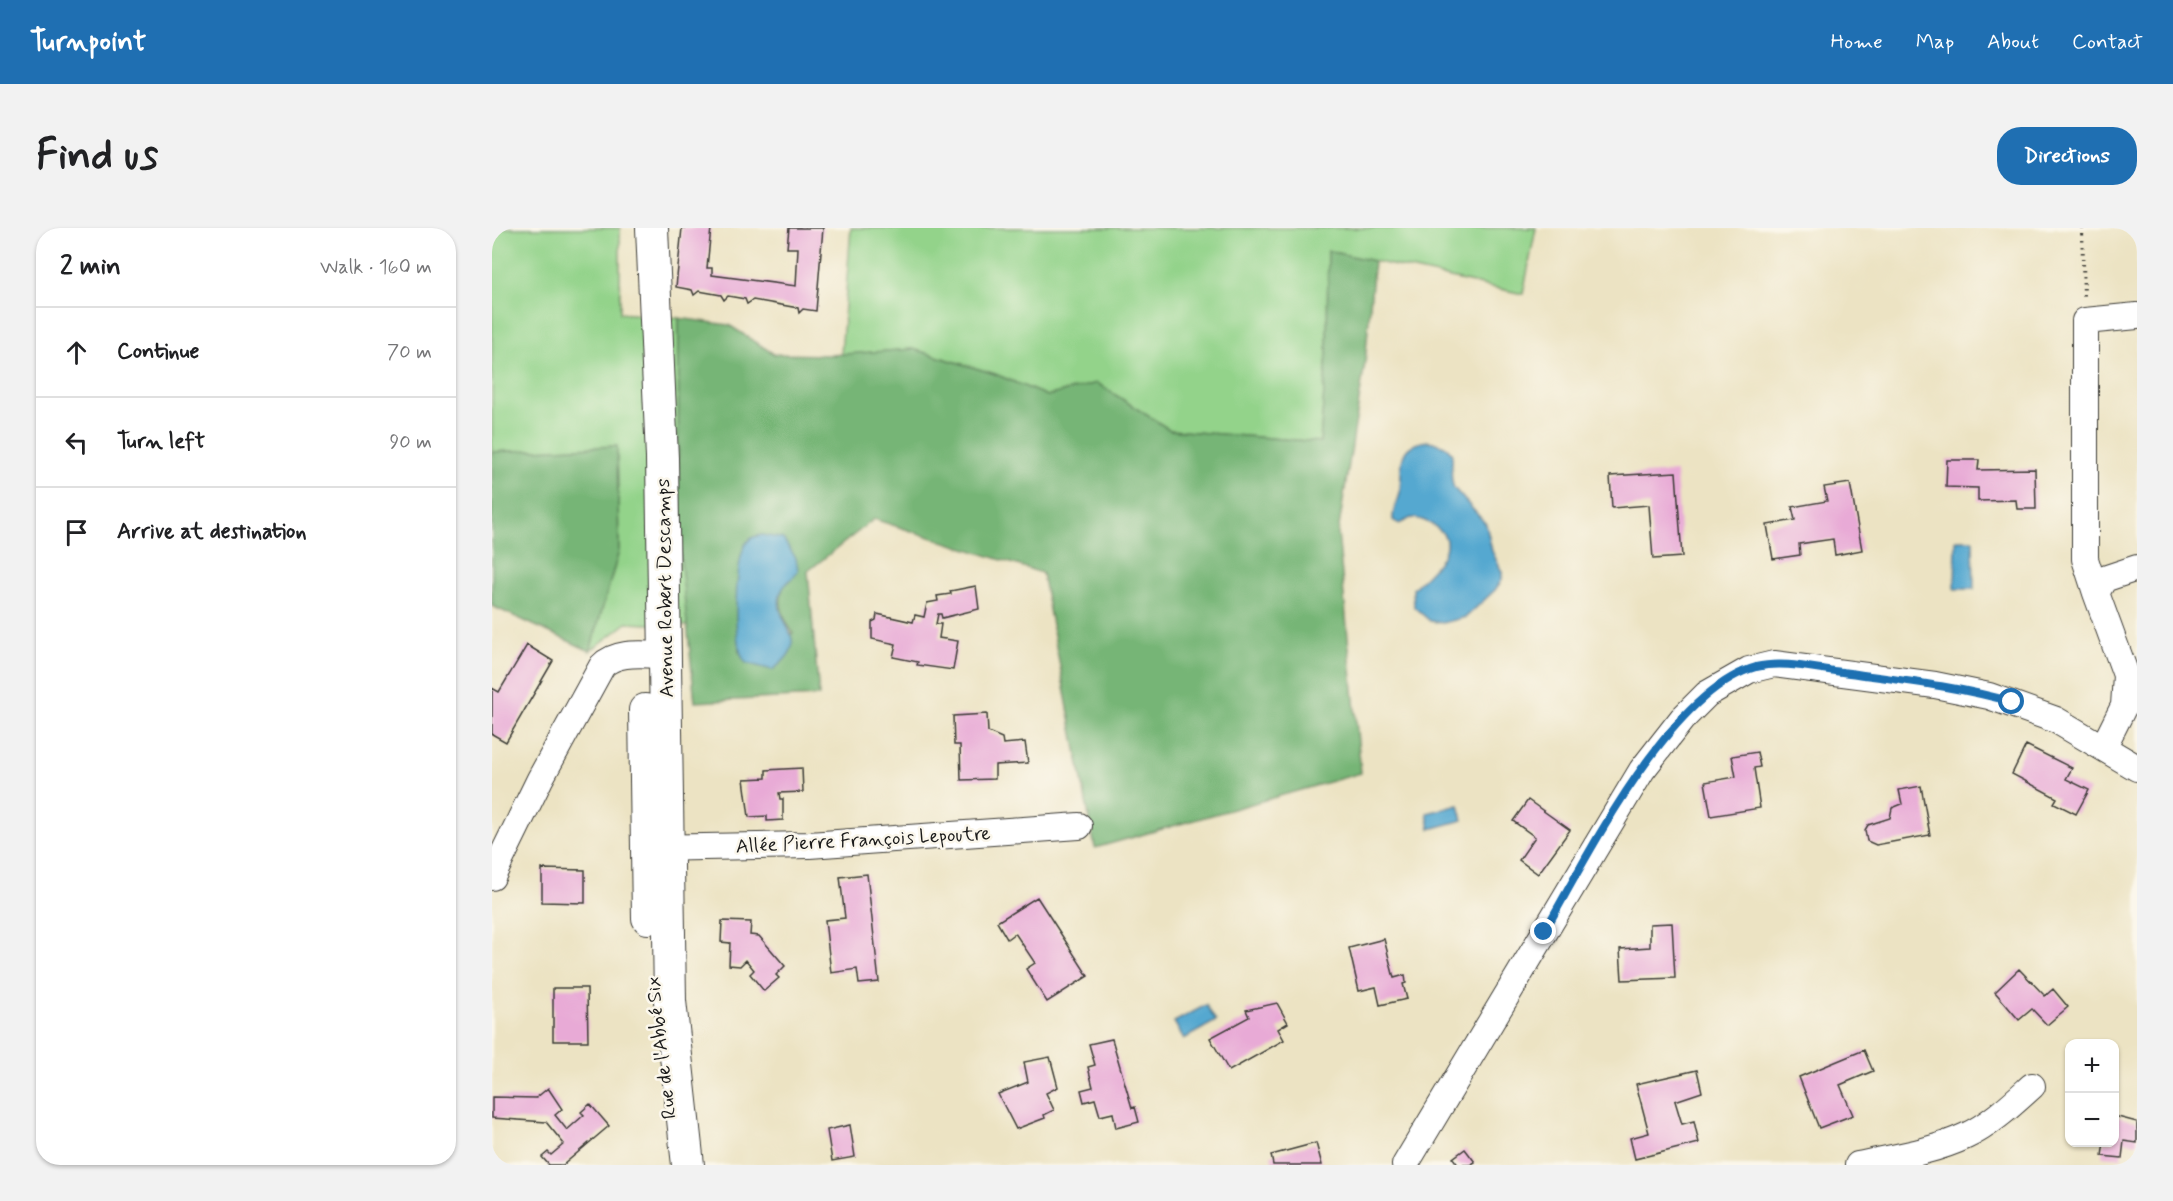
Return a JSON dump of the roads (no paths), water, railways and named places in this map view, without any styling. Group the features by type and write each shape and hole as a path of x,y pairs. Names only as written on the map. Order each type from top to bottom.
{"main road":[{"name":"Avenue Robert Descamps","path":"652,229 662,458 655,655 658,938"},
{"name":"Rue de l'Abbé Six","path":"658,938 658,1065 676,1165"},
{"name":"Rue de l'Abbé Six","path":"658,938 672,1029 688,1165"}],"street":[{"path":"2104,746 2124,706 2126,675 2085,559 2085,321 2137,316"},
{"path":"2096,594 2104,579 2137,568"},
{"path":"492,877 540,779 602,666 610,658 655,655"},
{"path":"1413,1161 1632,784 1691,709 1724,683 1749,670 1774,664 1947,687 2019,705 2056,720 2104,746 2137,768"},
{"name":"Allée Pierre François Lepoutre","path":"658,848 808,845 1079,826"},
{"path":"1858,1165 1939,1146 1968,1136 2002,1112 2032,1086"}],"water":[{"path":"1429,441 1441,444 1451,453 1454,488 1486,524 1492,551 1502,572 1502,580 1495,590 1466,617 1443,623 1430,621 1414,607 1413,589 1440,560 1446,544 1444,536 1437,528 1422,520 1411,518 1399,524 1393,520 1405,452 1418,443"},
{"path":"763,535 783,539 796,558 798,570 783,588 780,596 782,616 792,641 791,650 785,659 772,670 746,663 741,654 736,625 738,572 744,547 747,541"},
{"path":"1956,540 1973,540 1974,589 1955,589"},
{"path":"1459,805 1463,820 1430,829 1427,813"},
{"path":"1206,1005 1216,1021 1184,1039 1174,1022"}]}
